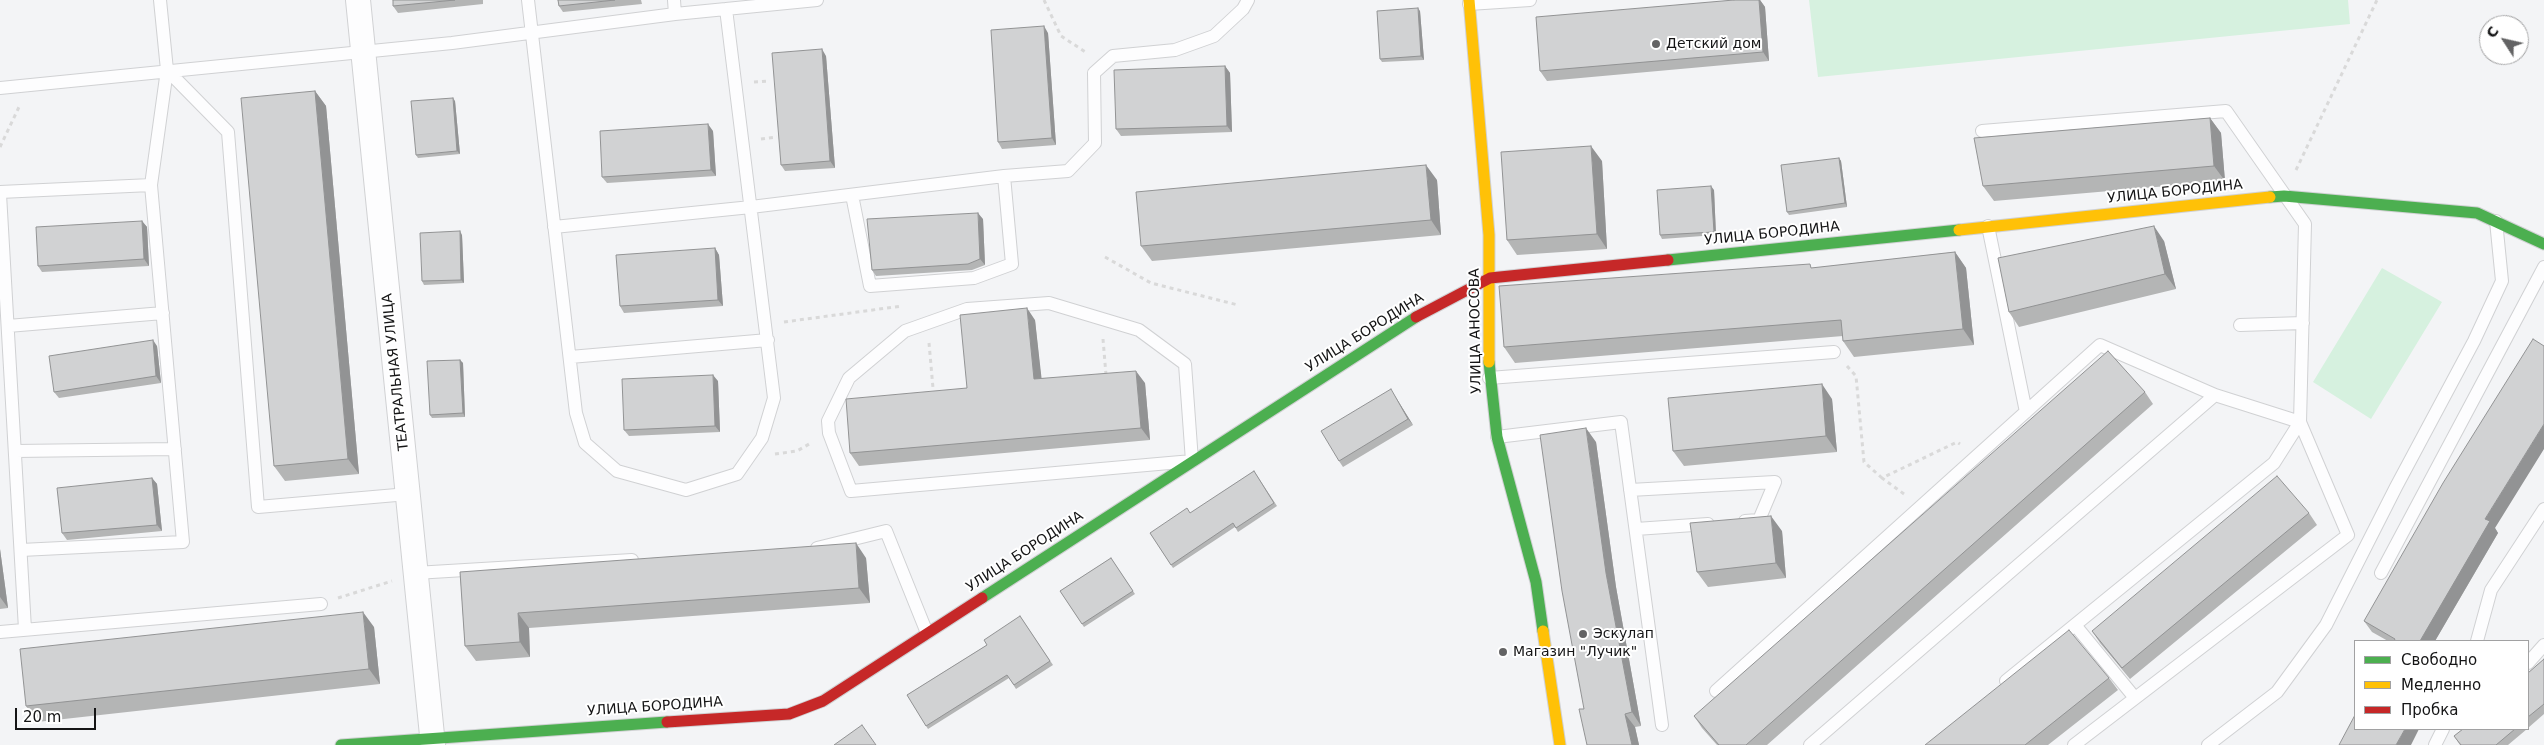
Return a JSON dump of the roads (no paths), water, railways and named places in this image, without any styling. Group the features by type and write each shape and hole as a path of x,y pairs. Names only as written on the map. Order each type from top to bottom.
{"street":[{"name":"ТЕАТРАЛЬНАЯ УЛИЦА","path":"358,0 432,741"},
{"name":"УЛИЦА АНОСОВА","path":"1469,2 1490,278 1489,378 1497,437 1536,582 1560,745"},
{"name":"УЛИЦА БОРОДИНА","path":"341,745 432,741 789,714 823,701 1404,323 1490,278 2284,196 2477,213 2544,244"}],"lane":[{"path":"21,550 184,542 151,185 167,70 160,0"},
{"path":"528,0 576,413 585,443 617,471 686,490 737,474 762,438 774,398 726,9"},
{"path":"674,0 675,14"},
{"path":"0,88 452,43 675,14 817,0"},
{"path":"554,227 751,207 1004,176 1068,171 1095,143 1094,73 1113,56 1175,50 1214,36 1242,9 1248,0"},
{"path":"1469,2 1530,0"},
{"path":"167,70 228,132 258,508 408,494"},
{"path":"1982,131 2226,111 2305,224 2300,422 2348,535 2074,745"},
{"path":"852,195 870,286 974,278 1012,264 1004,176"},
{"path":"25,629 0,193 151,185"},
{"path":"2208,745 2277,692 2326,625 2396,487 2474,341 2502,281 2496,221"},
{"path":"1988,226 2026,412"},
{"path":"2380,573 2544,267"},
{"path":"1049,303 1139,330 1185,364 1192,461 851,491 829,433 828,421 848,378 901,334 967,309 1049,303"},
{"path":"8,326 163,314"},
{"path":"2240,325 2303,323"},
{"path":"570,357 768,340"},
{"path":"1716,692 2100,345 2215,395 2300,422"},
{"path":"1489,378 1834,352"},
{"path":"1810,745 2215,395"},
{"path":"1497,437 1621,422 1662,724"},
{"path":"1993,691 2274,464 2300,422"},
{"path":"0,428 13,427"},
{"path":"15,451 175,449"},
{"path":"1630,490 1775,482 1760,520 1636,529"},
{"path":"2477,640 2491,590 2544,509"},
{"path":"799,549 819,548 886,531 927,633"},
{"path":"415,573 642,559"},
{"path":"0,632 321,604"},
{"path":"2075,625 2135,698"},
{"path":"2529,662 2544,645"},
{"path":"2435,745 2442,730"}],"place":[{"name":"Детский дом","path":"1656,44"},
{"name":"Эскулап","path":"1583,634"},
{"name":"Магазин \"Лучик\"","path":"1503,652"}]}
